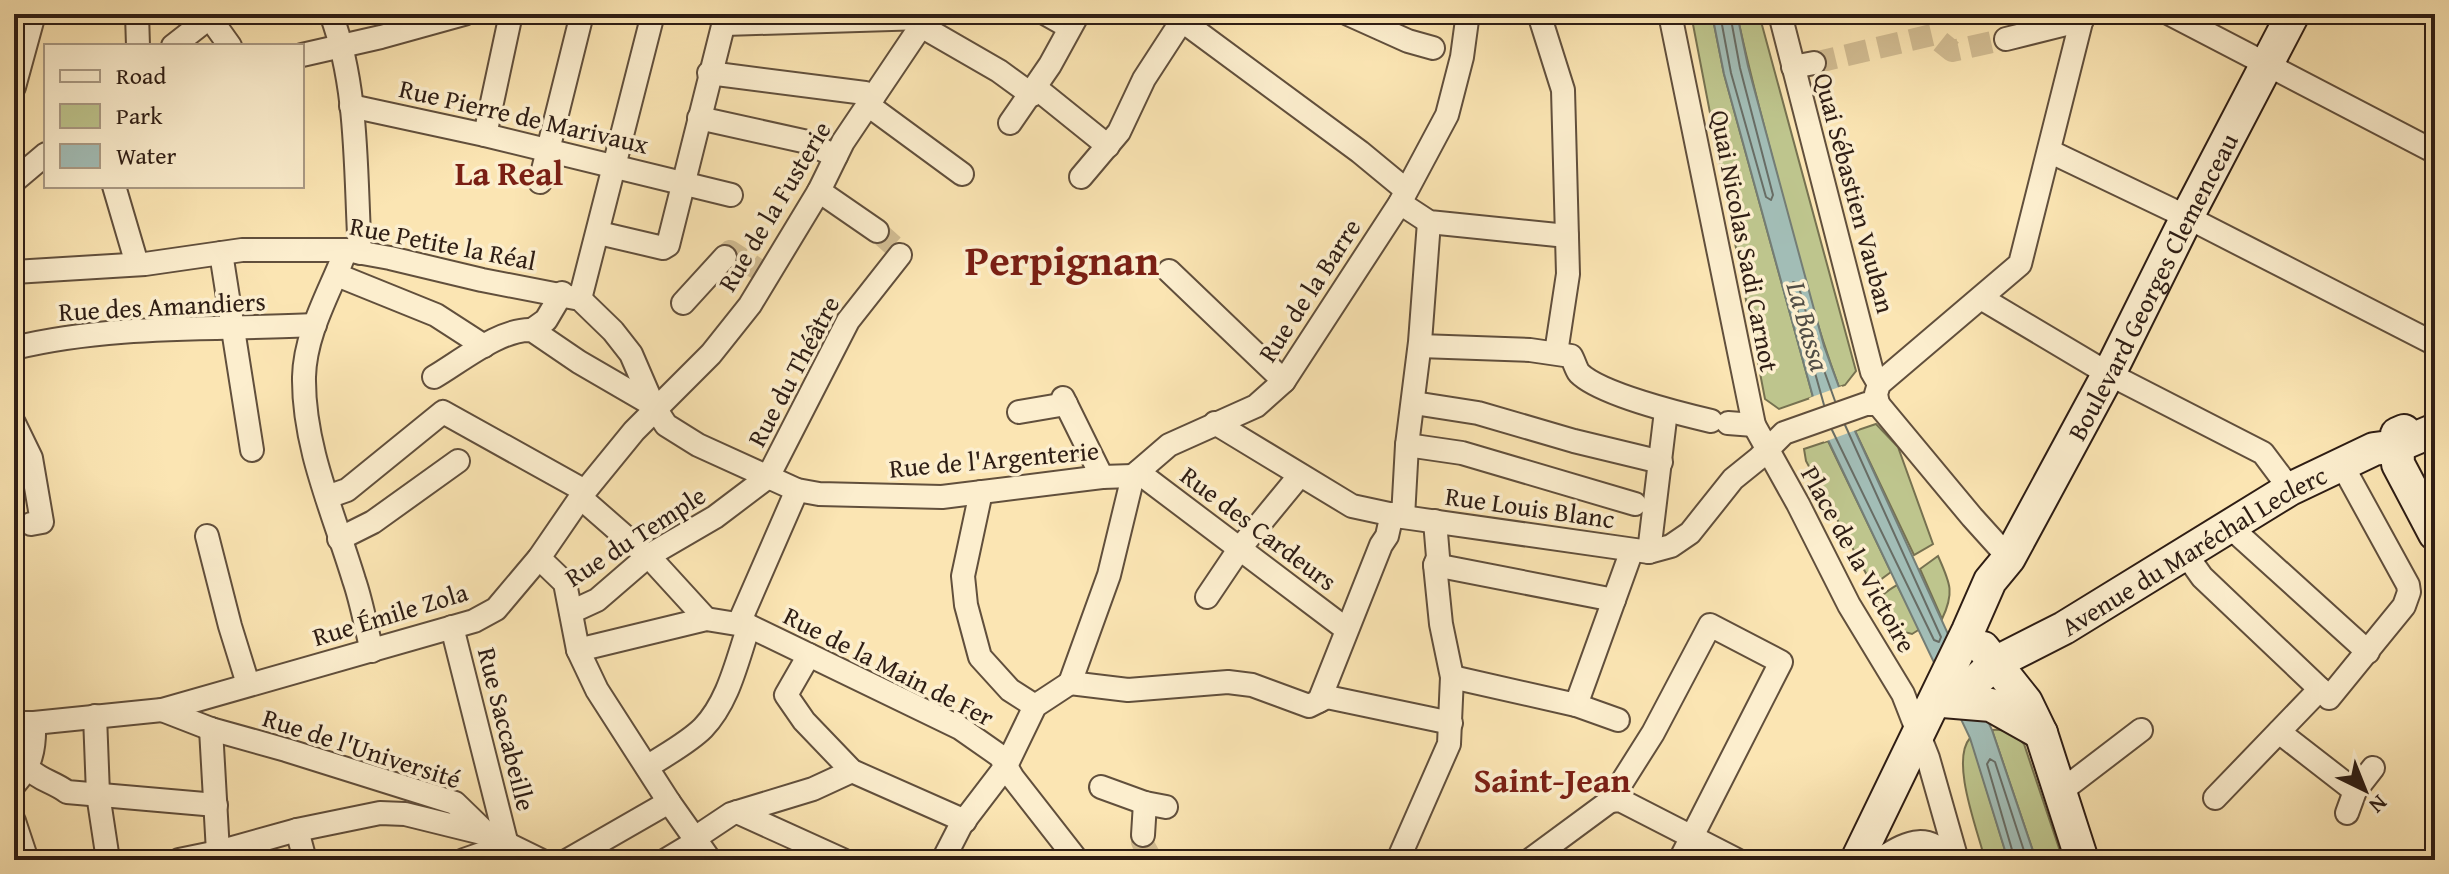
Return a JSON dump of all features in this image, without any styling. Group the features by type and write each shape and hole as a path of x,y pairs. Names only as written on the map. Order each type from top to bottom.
{"main road":[{"name":"Boulevard Georges Clemenceau","path":"1873,859 1924,744 1971,673 1990,581 2009,558 2293,14"},
{"path":"2435,415 2397,434 2398,464 2435,534"},
{"name":"Avenue du Maréchal Leclerc","path":"1971,673 2194,565 2229,526 2290,489 2374,449 2397,446 2435,430"},
{"path":"1971,673 2026,702 2041,733 2082,860"}],"street":[{"path":"14,87 34,14"},
{"path":"137,14 138,44"},
{"path":"331,14 343,46 351,106 353,251 337,275 315,325 304,376 312,446 354,580 372,651"},
{"path":"485,135 511,14"},
{"path":"540,182 582,14"},
{"path":"434,377 484,346 514,332 532,330 571,296 599,233 653,14"},
{"path":"1010,123 1034,92 1074,21 1046,14"},
{"path":"1348,14 1408,41 1449,53"},
{"path":"1539,14 1563,90 1568,274 1556,353"},
{"name":"Quai Nicolas Sadi Carnot","path":"1670,14 1754,425 1766,451"},
{"name":"Quai Sébastien Vauban","path":"1780,14 1803,65 1872,372 1874,397 2009,558"},
{"path":"2170,14 2435,152"},
{"path":"304,55 456,15"},
{"path":"176,44 212,16 229,44"},
{"name":"Rue de la Barre","path":"1136,474 1169,445 1256,406 1284,381 1403,197 1447,115 1449,53 1468,16"},
{"path":"1641,551 1671,546 1690,533 1733,479 1784,433 1874,397 2020,264 2082,17 2006,39"},
{"path":"1081,177 1119,132 1177,18 1360,152 1429,222 1567,236"},
{"path":"599,233 663,248 668,245 725,19 924,19 1034,92 1108,146"},
{"name":"Rue de la Fusterie","path":"583,494 654,408 711,354 750,305 764,273 819,191 836,156 924,19"},
{"path":"709,73 865,93 871,102 962,174"},
{"name":"Rue Pierre de Marivaux","path":"351,106 731,195"},
{"path":"699,118 803,141 836,156"},
{"path":"2049,151 2187,217 2435,344"},
{"path":"14,181 44,156"},
{"path":"115,188 137,264"},
{"path":"819,191 877,231"},
{"path":"1323,699 1346,629 1381,545 1397,516 1414,403 1429,222"},
{"name":"Rue Petite la Réal","path":"14,272 137,264 242,250 353,251 571,296"},
{"path":"221,253 252,450"},
{"name":"Rue du Théâtre","path":"768,477 848,321 900,255"},
{"path":"683,303 725,257"},
{"path":"1169,271 1284,381"},
{"path":"337,275 436,315 484,346"},
{"path":"571,296 613,331 631,354 654,408"},
{"path":"1981,298 2107,373 2263,453 2290,489"},
{"name":"Rue des Amandiers","path":"14,348 42,341 116,332 315,325"},
{"path":"532,330 654,408"},
{"path":"1420,346 1571,356 1578,373 1616,394 1657,405 1666,411 1754,425"},
{"path":"1019,412 1064,401 1102,477"},
{"path":"1414,403 1478,413 1661,462"},
{"name":"Rue de l'Argenterie","path":"654,408 666,425 698,445 797,490 819,494 895,498 981,492 1136,474"},
{"path":"1576,705 1614,600 1641,551 1646,507 1661,462 1666,411"},
{"path":"327,497 347,490 443,412 583,494 648,556 706,619 578,650"},
{"path":"14,423 31,458 36,523"},
{"name":"Rue Louis Blanc","path":"1215,423 1352,506 1397,516 1641,551"},
{"path":"1407,445 1462,453 1646,507"},
{"name":"Place de la Victoire","path":"1766,451 1798,504 1849,605 1903,694 1924,744 1955,860"},
{"path":"339,539 373,522 458,461"},
{"path":"2194,565 2329,698 2404,606 2409,592 2341,463"},
{"path":"945,859 965,821 1006,766 1035,706 1070,683 1109,575 1136,474"},
{"name":"Rue des Cardeurs","path":"1136,474 1346,629"},
{"path":"1207,597 1240,548 1300,475"},
{"name":"Rue du Temple","path":"571,612 597,600 648,556 715,517 768,477"},
{"path":"647,767 701,730 725,696 744,624 797,490"},
{"path":"981,492 963,576 966,605 980,657 1010,690 1035,706"},
{"name":"Rue Émile Zola","path":"162,710 474,621 496,609 539,558 583,494"},
{"path":"1398,860 1449,744 1452,677 1441,624 1435,565 1438,557 1435,521"},
{"path":"2229,526 2368,652"},
{"path":"207,536 248,684"},
{"path":"539,558 565,583 578,650 597,690 710,860"},
{"path":"1435,565 1614,600"},
{"name":"Rue de la Main de Fer","path":"706,619 744,624 960,728 1000,756 1077,860"},
{"path":"1530,860 1610,801 1653,733 1710,625 1781,662 1680,860"},
{"name":"Rue Saccabeille","path":"452,627 507,845"},
{"path":"809,655 786,695 804,721 852,771 965,821"},
{"name":"Place de la Victoire","path":"1903,694 1971,673"},
{"path":"1452,677 1576,705 1618,720"},
{"path":"1070,683 1128,690 1228,682 1252,685 1309,706 1323,699 1451,723"},
{"path":"2215,798 2320,689"},
{"path":"162,710 24,723 35,747 21,776 36,777 67,792 216,805"},
{"name":"Rue de l'Université","path":"162,710 211,729 455,803 487,834"},
{"path":"95,716 98,794 108,860"},
{"path":"211,729 218,852"},
{"path":"2060,792 2141,730"},
{"path":"2279,732 2355,791"},
{"path":"2347,813 2355,791 2373,768"},
{"path":"666,860 737,812 813,789 852,771"},
{"path":"1101,787 1156,805 1143,835"},
{"path":"1610,801 1620,800 1737,860"},
{"path":"568,860 669,802"},
{"path":"737,812 843,860"},
{"path":"179,860 380,813 405,814 487,834 540,860"},
{"path":"14,821 27,860"},
{"path":"297,830 305,860"},
{"path":"1873,859 1922,840 1942,849 1955,860"},
{"path":"464,860 507,845"}],"green space":[{"path":"1691,14 1712,14 1724,74 1813,397 1779,409 1765,399"},
{"path":"1737,14 1759,14 1856,371 1845,385 1839,387 1800,263"},
{"path":"1876,424 1898,447 1933,544 1914,555 1855,431"},
{"path":"1828,441 1891,572 1876,583 1869,579 1806,461 1804,449"},
{"path":"1938,556 1946,573 1950,594 1942,619 1920,569"},
{"path":"1897,585 1920,629 1912,634 1893,629 1878,606 1882,596"},
{"path":"1992,730 2010,732 2024,744 2063,860 2036,860"},
{"path":"1970,738 2008,860 1985,860 1964,779 1965,749"}],"water":[{"name":"La Bassa","path":"1712,14 1737,14 1748,66 1824,346 1855,431 1992,730 2036,860 2008,860 1970,738 1828,440 1813,397 1724,74"}],"pier":[{"path":"1842,386 1859,429 1824,442 1809,398"}],"tunnel":[{"path":"1814,63 1932,35 1952,51 2006,39"},
{"path":"877,231 896,248"},
{"path":"725,257 730,251 759,270"},
{"path":"1143,835 1142,842 1152,860"}],"district":[{"name":"La Real","path":"509,172"},
{"name":"Perpignan","path":"1062,259"},
{"name":"Saint-Jean","path":"1552,779"}]}
